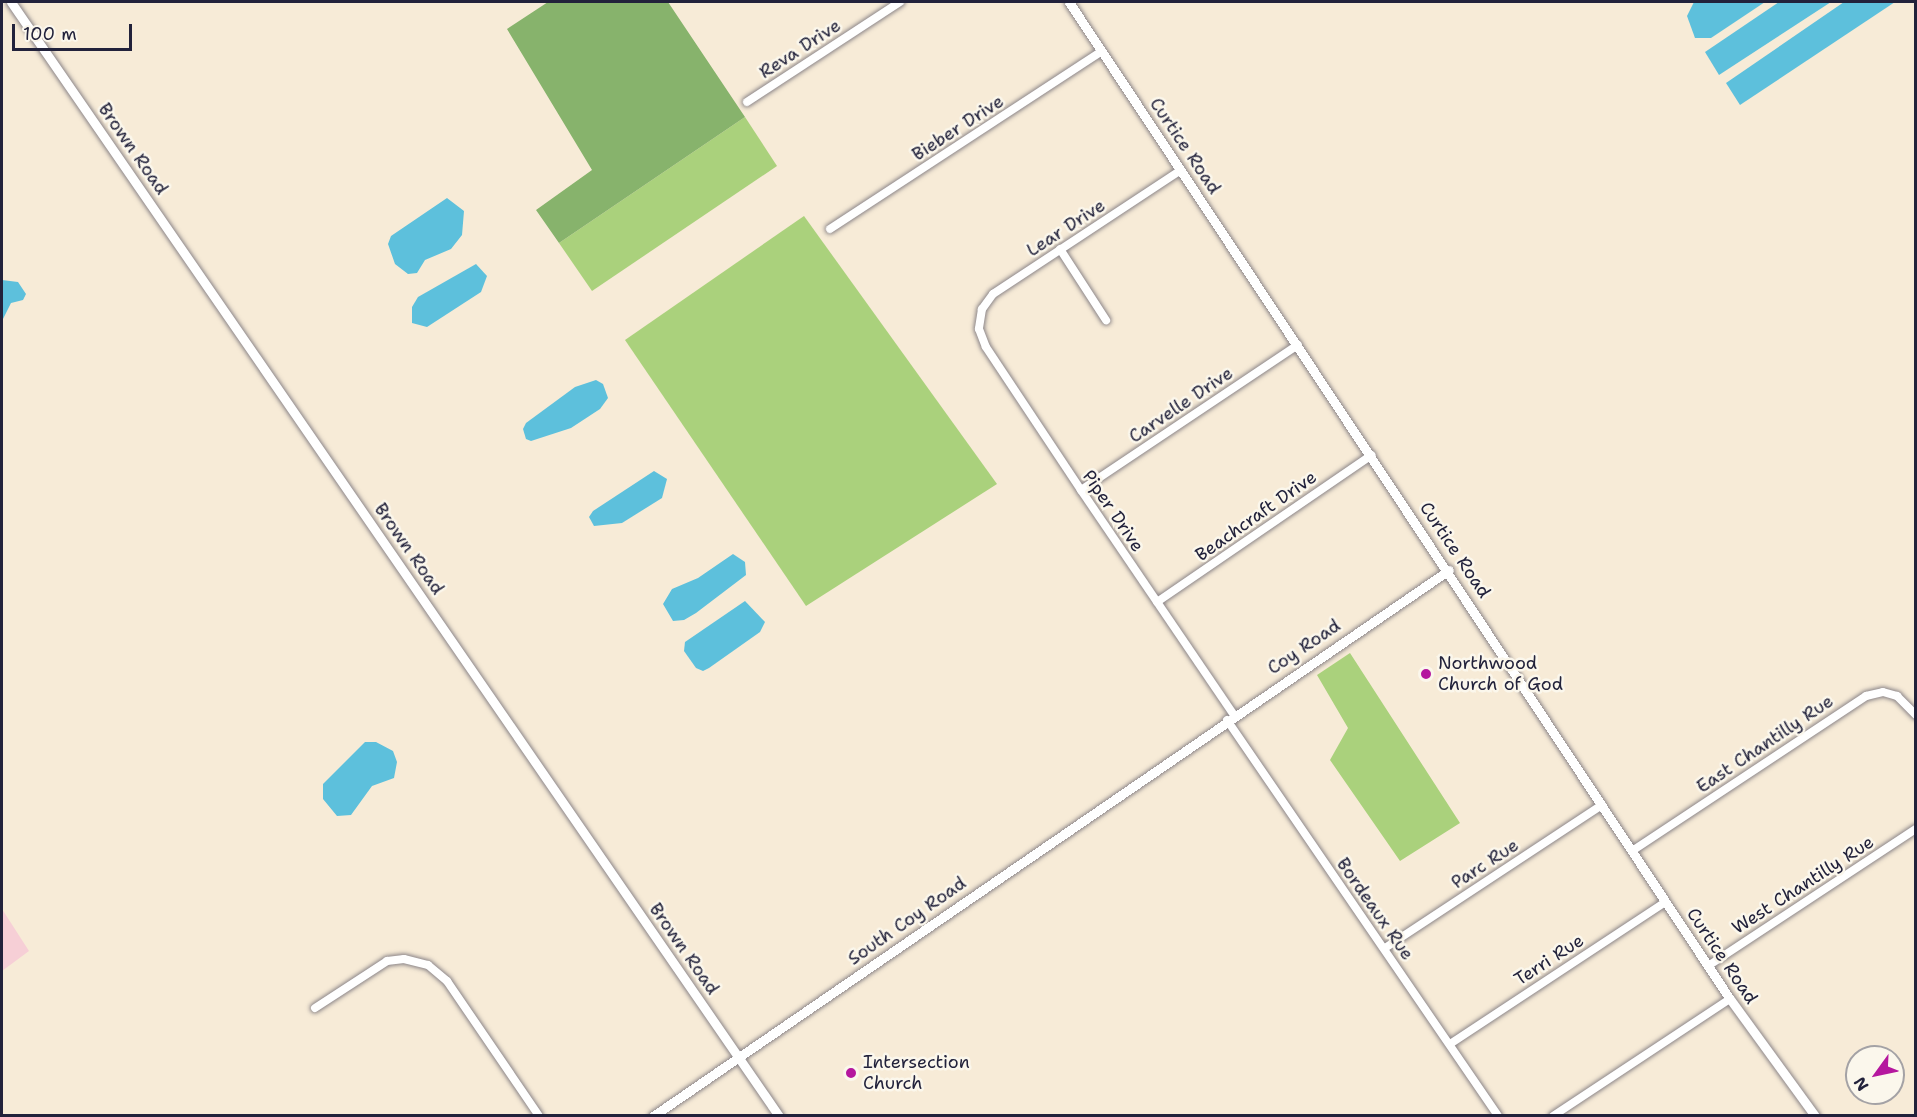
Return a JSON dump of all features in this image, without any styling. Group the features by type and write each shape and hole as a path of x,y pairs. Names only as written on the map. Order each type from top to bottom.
{"street":[{"name":"Brown Road","path":"11,2 779,1116"},
{"name":"Reva Drive","path":"747,102 900,2"},
{"name":"Curtice Road","path":"1069,2 1449,570 1665,902 1730,999 1815,1116"},
{"name":"Bieber Drive","path":"830,229 1102,51"},
{"name":"Lear Drive","path":"978,320 993,294 1181,170"},
{"path":"1060,249 1106,320"},
{"name":"Piper Drive","path":"978,320 983,342 1231,717"},
{"name":"Carvelle Drive","path":"1080,490 1298,345"},
{"name":"Beachcraft Drive","path":"1157,602 1372,455"},
{"name":"Coy Road","path":"1179,753 1449,570"},
{"name":"East Chantilly Rue","path":"1632,851 1866,696 1883,693 1897,696 1916,715"},
{"name":"Bordeaux Rue","path":"1231,717 1498,1116"},
{"name":"South Coy Road","path":"653,1116 1179,753"},
{"name":"Parc Rue","path":"1385,948 1602,805"},
{"name":"West Chantilly Rue","path":"1708,966 1916,829"},
{"name":"Terri Rue","path":"1450,1044 1665,902"},
{"path":"315,1008 387,961 404,959 428,965 447,981 539,1116"},
{"path":"1553,1116 1730,999"}],"shaded area":[{"path":"2,909 29,951 2,971"}],"green space":[{"path":"548,2 668,2 745,117 559,243 536,210 592,170 507,29"},
{"path":"745,117 777,166 592,291 559,243"},
{"path":"804,216 997,484 806,606 625,340"},
{"path":"1350,653 1460,823 1400,861 1330,760 1348,728 1317,675"}],"water":[{"path":"1694,2 1765,2 1711,38 1695,38 1687,16"},
{"path":"1779,2 1831,2 1719,75 1705,52"},
{"path":"1844,2 1895,2 1740,105 1726,83"},
{"path":"447,198 464,211 462,235 451,249 425,260 417,273 408,274 395,264 388,244 391,236"},
{"path":"476,264 487,276 481,292 427,327 412,323 412,307 418,297"},
{"path":"2,280 18,282 26,294 23,300 11,303 2,321"},
{"path":"596,380 603,384 608,398 600,409 571,428 531,441 526,439 523,429 526,423 575,387"},
{"path":"654,471 667,479 662,498 622,523 594,526 589,517 593,511"},
{"path":"733,554 745,562 746,575 696,613 684,620 673,621 663,604 672,589 698,578"},
{"path":"745,601 765,622 760,632 709,668 703,671 696,668 684,651 685,642"},
{"path":"365,742 376,742 393,751 397,762 394,778 372,786 351,815 337,816 323,799 323,784"}],"place":[{"name":"Northwood Church of God","path":"1426,674"},
{"name":"Intersection Church","path":"851,1073"}]}
